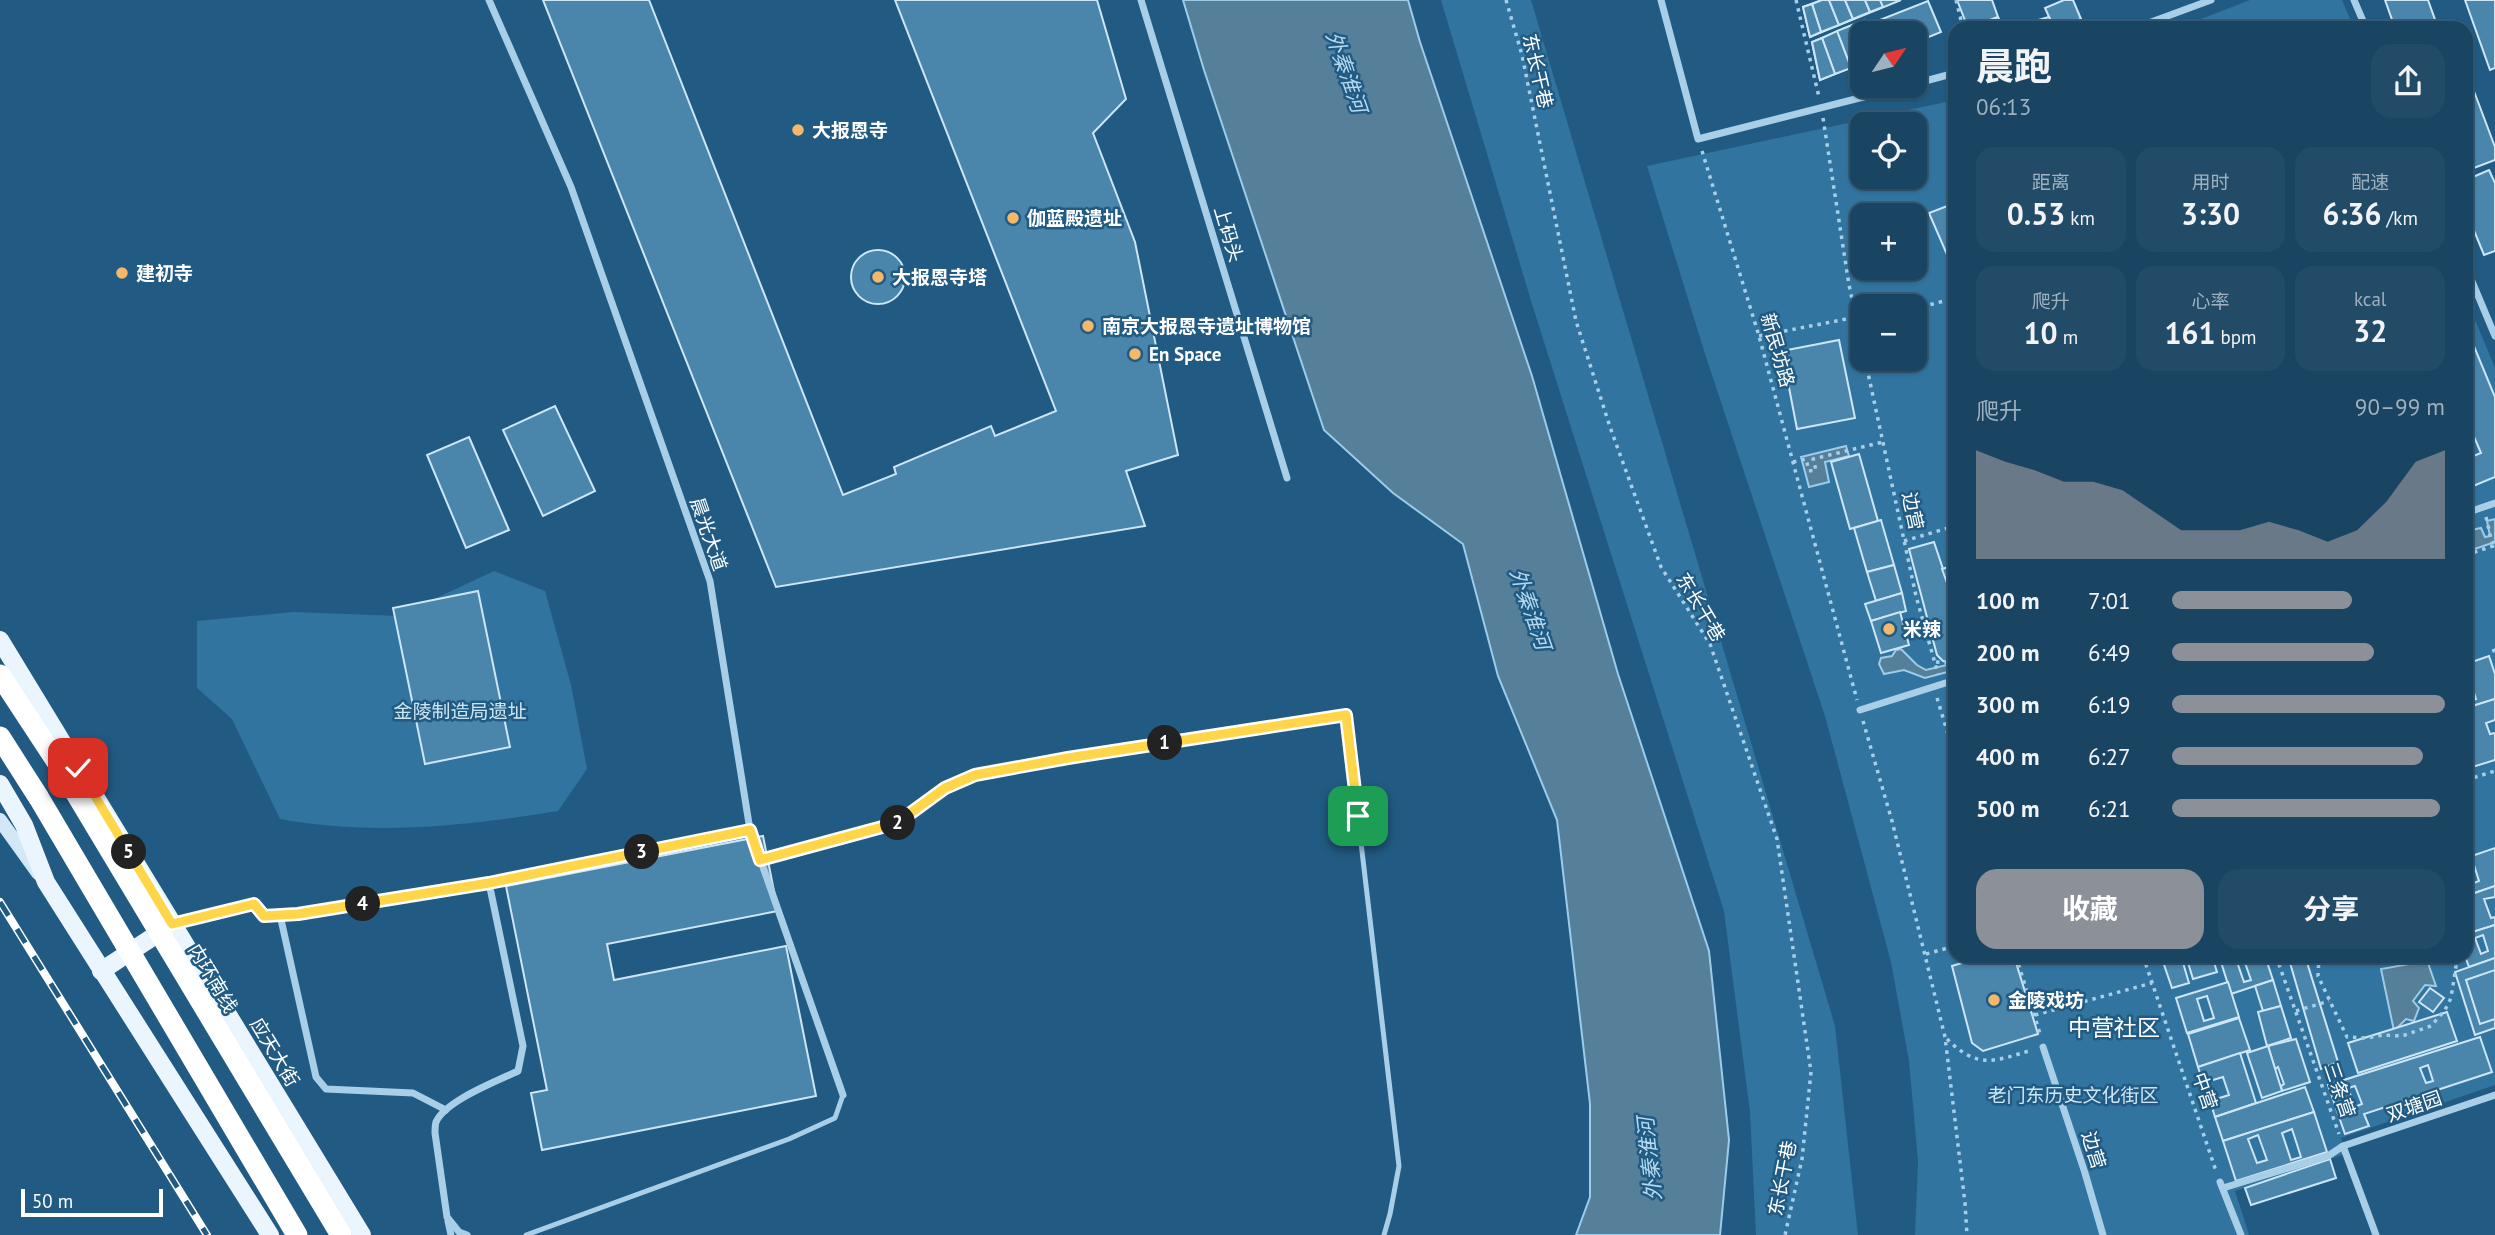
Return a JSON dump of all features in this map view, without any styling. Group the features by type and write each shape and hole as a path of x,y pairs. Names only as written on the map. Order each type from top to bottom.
{"highway":[{"name":"内环南线","path":"0,675 59,765 341,1235"},
{"path":"0,737 297,1235"},
{"path":"0,753 38,798"}],"main road":[{"name":"应天大街","path":"0,640 362,1235"},
{"path":"0,784 24,825 46,882 270,1235"},
{"path":"101,971 172,924"}],"street":[{"name":"晨光大道","path":"489,0 571,187 709,581 750,830 843,1094"},
{"name":"上码头","path":"1141,0 1287,478"},
{"path":"1661,0 1698,139 1858,98"},
{"path":"2154,21 2211,0"},
{"path":"2354,0 2363,21"},
{"path":"1927,81 1948,75"},
{"path":"2473,284 2495,336"},
{"path":"2473,511 2495,503"},
{"path":"1860,710 1948,682"},
{"path":"760,860 897,823 945,788 975,775 1346,715"},
{"path":"0,820 46,882"},
{"path":"172,924 254,904 264,916 298,914 489,883 750,830"},
{"path":"451,1235 435,1133 436,1122 460,1100 517,1071 523,1046 489,883"},
{"path":"280,915 316,1077 326,1089 413,1093 446,1110"},
{"name":"边营","path":"2043,1047 2103,1235"},
{"name":"双塘园","path":"2222,1185 2328,1156 2343,1146 2495,1095"},
{"name":"三条营","path":"2343,1146 2376,1235"},
{"path":"2222,1185 2241,1235"},
{"path":"447,1217 459,1232 467,1235"}],"lane":[{"path":"1346,715 1399,1166 1384,1235"},
{"path":"526,1235 789,1139 835,1118 843,1094"}],"path":[{"name":"东长干巷","path":"1506,0 1522,55 1576,321 1610,427 1661,567 1710,644 1777,839 1811,1072 1802,1160 1785,1235"},
{"path":"1796,0 1822,107 1855,294"},
{"path":"1956,0 1960,21"},
{"name":"新民坊路","path":"1698,139 1759,336 1926,954 1945,1037 1965,1203 1966,1235"},
{"path":"1927,306 1948,300"},
{"path":"1759,336 1850,319"},
{"name":"边营","path":"1868,371 1904,541 1937,668"},
{"path":"1793,462 1806,459 1809,471 1816,470 1812,459 1883,442"},
{"path":"2473,553 2493,546 2494,542 2483,507"},
{"path":"1904,541 1948,528"},
{"path":"1935,661 1948,662"},
{"path":"1933,687 1948,735"},
{"path":"2473,778 2495,772"},
{"path":"1926,954 1948,948"},
{"path":"1945,1037 1954,1046 1980,1061 1993,1062 2043,1047 2018,963"},
{"name":"中营","path":"2145,963 2222,1185"},
{"name":"三条营","path":"2279,963 2343,1146"},
{"path":"2319,963 2318,976 2347,1037 2402,1036 2431,1026 2451,998 2455,963"},
{"path":"2035,1015 2152,983"},
{"path":"2296,1011 2329,1001"}],"green space":[{"path":"1441,0 1531,0 1835,1026 1858,1235 1756,1235 1750,1112 1724,911 1532,304"},
{"path":"2250,0 2342,0 2351,21 2196,21"},
{"name":"老门东历史文化街区","path":"1948,102 1948,963 2473,963 2473,315 2495,368 2495,1085 2341,1138 2345,1154 2235,1191 2249,1235 1915,1235 1918,1161 1909,1061 1891,962 1825,716 1705,354 1647,166 1850,122 1850,189 1927,189 1927,112 1899,112"},
{"name":"金陵制造局遗址","path":"494,571 545,591 571,685 587,769 558,811 419,827 350,827 280,819 232,719 197,688 197,621 294,612 398,616"}],"water":[{"name":"外秦淮河","path":"1183,0 1408,0 1532,376 1618,674 1709,951 1729,1140 1720,1235 1576,1235 1590,1197 1590,1104 1557,820 1498,676 1463,544 1393,493 1324,430"},
{"path":"1846,446 1849,456 1825,462 1829,482 1809,487 1801,457"},
{"path":"2495,519 2495,542 2473,550 2473,530 2481,528 2485,537 2490,536 2487,521"},
{"path":"1901,649 1926,670 1948,665 1948,672 1925,678 1904,670 1884,674 1879,664 1881,658 1892,656 1896,650"},
{"path":"2429,963 2436,986 2425,985 2413,1001 2419,1008 2414,1021 2406,1019 2394,1031 2381,969"}],"building":[{"name":"南京大报恩寺遗址博物馆","path":"543,0 649,0 843,495 896,474 894,467 991,426 995,436 1056,411 895,0 1097,0 1126,99 1093,133 1135,242 1178,455 1126,471 1145,526 776,587"},
{"path":"1822,0 1901,0 1810,37 1803,7"},
{"path":"1829,0 1839,25 1821,32 1812,4"},
{"path":"1829,0 1845,0 1853,19 1839,25"},
{"path":"1845,0 1865,0 1870,12 1853,19"},
{"path":"1865,0 1880,0 1883,7 1870,12"},
{"path":"1957,0 1992,0 1998,17 1987,21 1965,21"},
{"path":"2064,0 2073,0 2081,19 2051,21 2045,8"},
{"path":"2385,0 2428,0 2436,21 2392,21"},
{"path":"2465,0 2495,0 2495,68 2490,70"},
{"path":"1928,1 1941,32 1927,38 1927,21 1877,21"},
{"path":"1812,4 1821,32 1810,37 1803,7"},
{"path":"2049,17 2051,21 2035,21"},
{"path":"1850,26 1850,68 1820,80 1812,42"},
{"path":"1850,26 1850,65 1837,31"},
{"path":"1837,31 1850,68 1835,74 1822,38"},
{"path":"1822,38 1835,74 1820,80 1812,42"},
{"path":"2473,89 2495,147 2495,160 2473,168"},
{"path":"2489,170 2495,183 2495,251 2484,255 2473,228 2473,177"},
{"path":"1948,206 1948,257 1929,213"},
{"name":"大报恩寺塔","path":"883,250 893,254 901,262 905,277 901,292 893,300 873,304 863,300 855,292 851,272 855,262 863,254"},
{"path":"1839,340 1855,418 1797,429 1782,351"},
{"path":"2473,344 2495,397 2495,477 2473,486 2473,456 2481,453 2473,434"},
{"path":"555,406 595,491 543,516 503,430"},
{"path":"469,437 509,530 466,548 427,455"},
{"path":"1859,454 1878,521 1850,529 1831,462"},
{"path":"1881,520 1894,565 1867,572 1854,528"},
{"path":"1934,542 1948,584 1948,662 1937,655 1909,549"},
{"path":"1894,565 1902,593 1876,601 1867,572"},
{"path":"1948,567 1948,586 1942,569"},
{"path":"478,591 510,747 425,764 393,608"},
{"path":"1902,593 1906,611 1871,621 1865,604"},
{"name":"米辣","path":"1900,612 1909,645 1881,653 1871,621"},
{"path":"2489,656 2495,674 2495,699 2473,706 2473,700 2476,699 2473,689 2473,662"},
{"path":"2495,699 2495,720 2486,723 2490,734 2495,733 2495,760 2473,767 2473,706"},
{"path":"763,836 778,911 607,944 614,980 786,946 816,1096 542,1150 531,1093 547,1090 506,886"},
{"path":"2495,848 2495,886 2473,894 2473,883 2479,881 2473,856"},
{"path":"2495,886 2495,897 2484,899 2491,918 2495,917 2495,925 2473,932 2473,894"},
{"path":"2495,925 2495,958 2469,967 2468,963 2473,963 2473,932","holes":["2483,935 2488,951 2481,954 2475,938"]},
{"path":"2495,958 2495,1028 2475,1035 2455,972"},
{"name":"金陵戏坊","path":"1962,963 2016,963 2038,1034 1983,1051 1972,1043 1952,966"},
{"path":"2163,963 2183,963 2189,983 2172,988"},
{"path":"2188,963 2214,963 2217,972 2193,979"},
{"path":"2221,963 2237,963 2244,982 2251,980 2245,963 2267,963 2273,980 2231,994"},
{"path":"2290,963 2307,963 2338,1062 2321,1069"},
{"path":"2495,970 2495,1019 2480,1024 2466,980"},
{"path":"2273,980 2281,1006 2263,1011 2255,986"},
{"path":"2228,982 2239,1017 2187,1033 2176,998","holes":["2207,996 2214,1018 2204,1021 2197,999"]},
{"path":"2430,988 2444,998 2433,1012 2419,1002"},
{"path":"2281,1006 2291,1038 2267,1046 2258,1012"},
{"path":"2447,1012 2457,1041 2358,1073 2348,1043"},
{"path":"2239,1018 2250,1050 2198,1067 2188,1034"},
{"path":"2480,1037 2492,1072 2364,1114 2369,1126 2345,1134 2328,1085","holes":["2428,1065 2433,1081 2426,1083 2420,1068","2355,1086 2362,1104 2355,1107 2348,1088"]},
{"path":"2296,1039 2310,1082 2282,1091 2281,1086 2284,1084 2278,1067 2275,1069 2268,1046"},
{"path":"2268,1046 2282,1091 2262,1098 2247,1053"},
{"path":"2240,1053 2256,1103 2215,1117 2210,1101 2229,1095 2223,1077 2203,1083 2198,1067"},
{"path":"2305,1087 2314,1112 2223,1141 2215,1117"},
{"path":"2314,1112 2327,1152 2236,1181 2223,1141","holes":["2292,1129 2301,1157 2291,1160 2282,1133","2258,1135 2267,1160 2257,1163 2248,1139"]},
{"path":"2330,1159 2336,1178 2251,1205 2245,1188"}],"railway":[{"path":"0,902 207,1235"}],"place":[{"name":"大报恩寺","path":"798,130"},
{"name":"伽蓝殿遗址","path":"1013,218"},
{"name":"建初寺","path":"122,273"},
{"name":"大报恩寺塔","path":"878,277"},
{"name":"南京大报恩寺遗址博物馆","path":"1088,326"},
{"name":"En Space","path":"1135,354"},
{"name":"米辣","path":"1889,629"},
{"name":"金陵戏坊","path":"1994,1000"}],"district":[{"name":"中营社区","path":"2114,1028"}],"route":[{"path":"78,768 172,924 254,904 264,916 298,914 489,883 750,830 760,860 897,823 945,788 975,775 1346,715 1358,816"}]}
